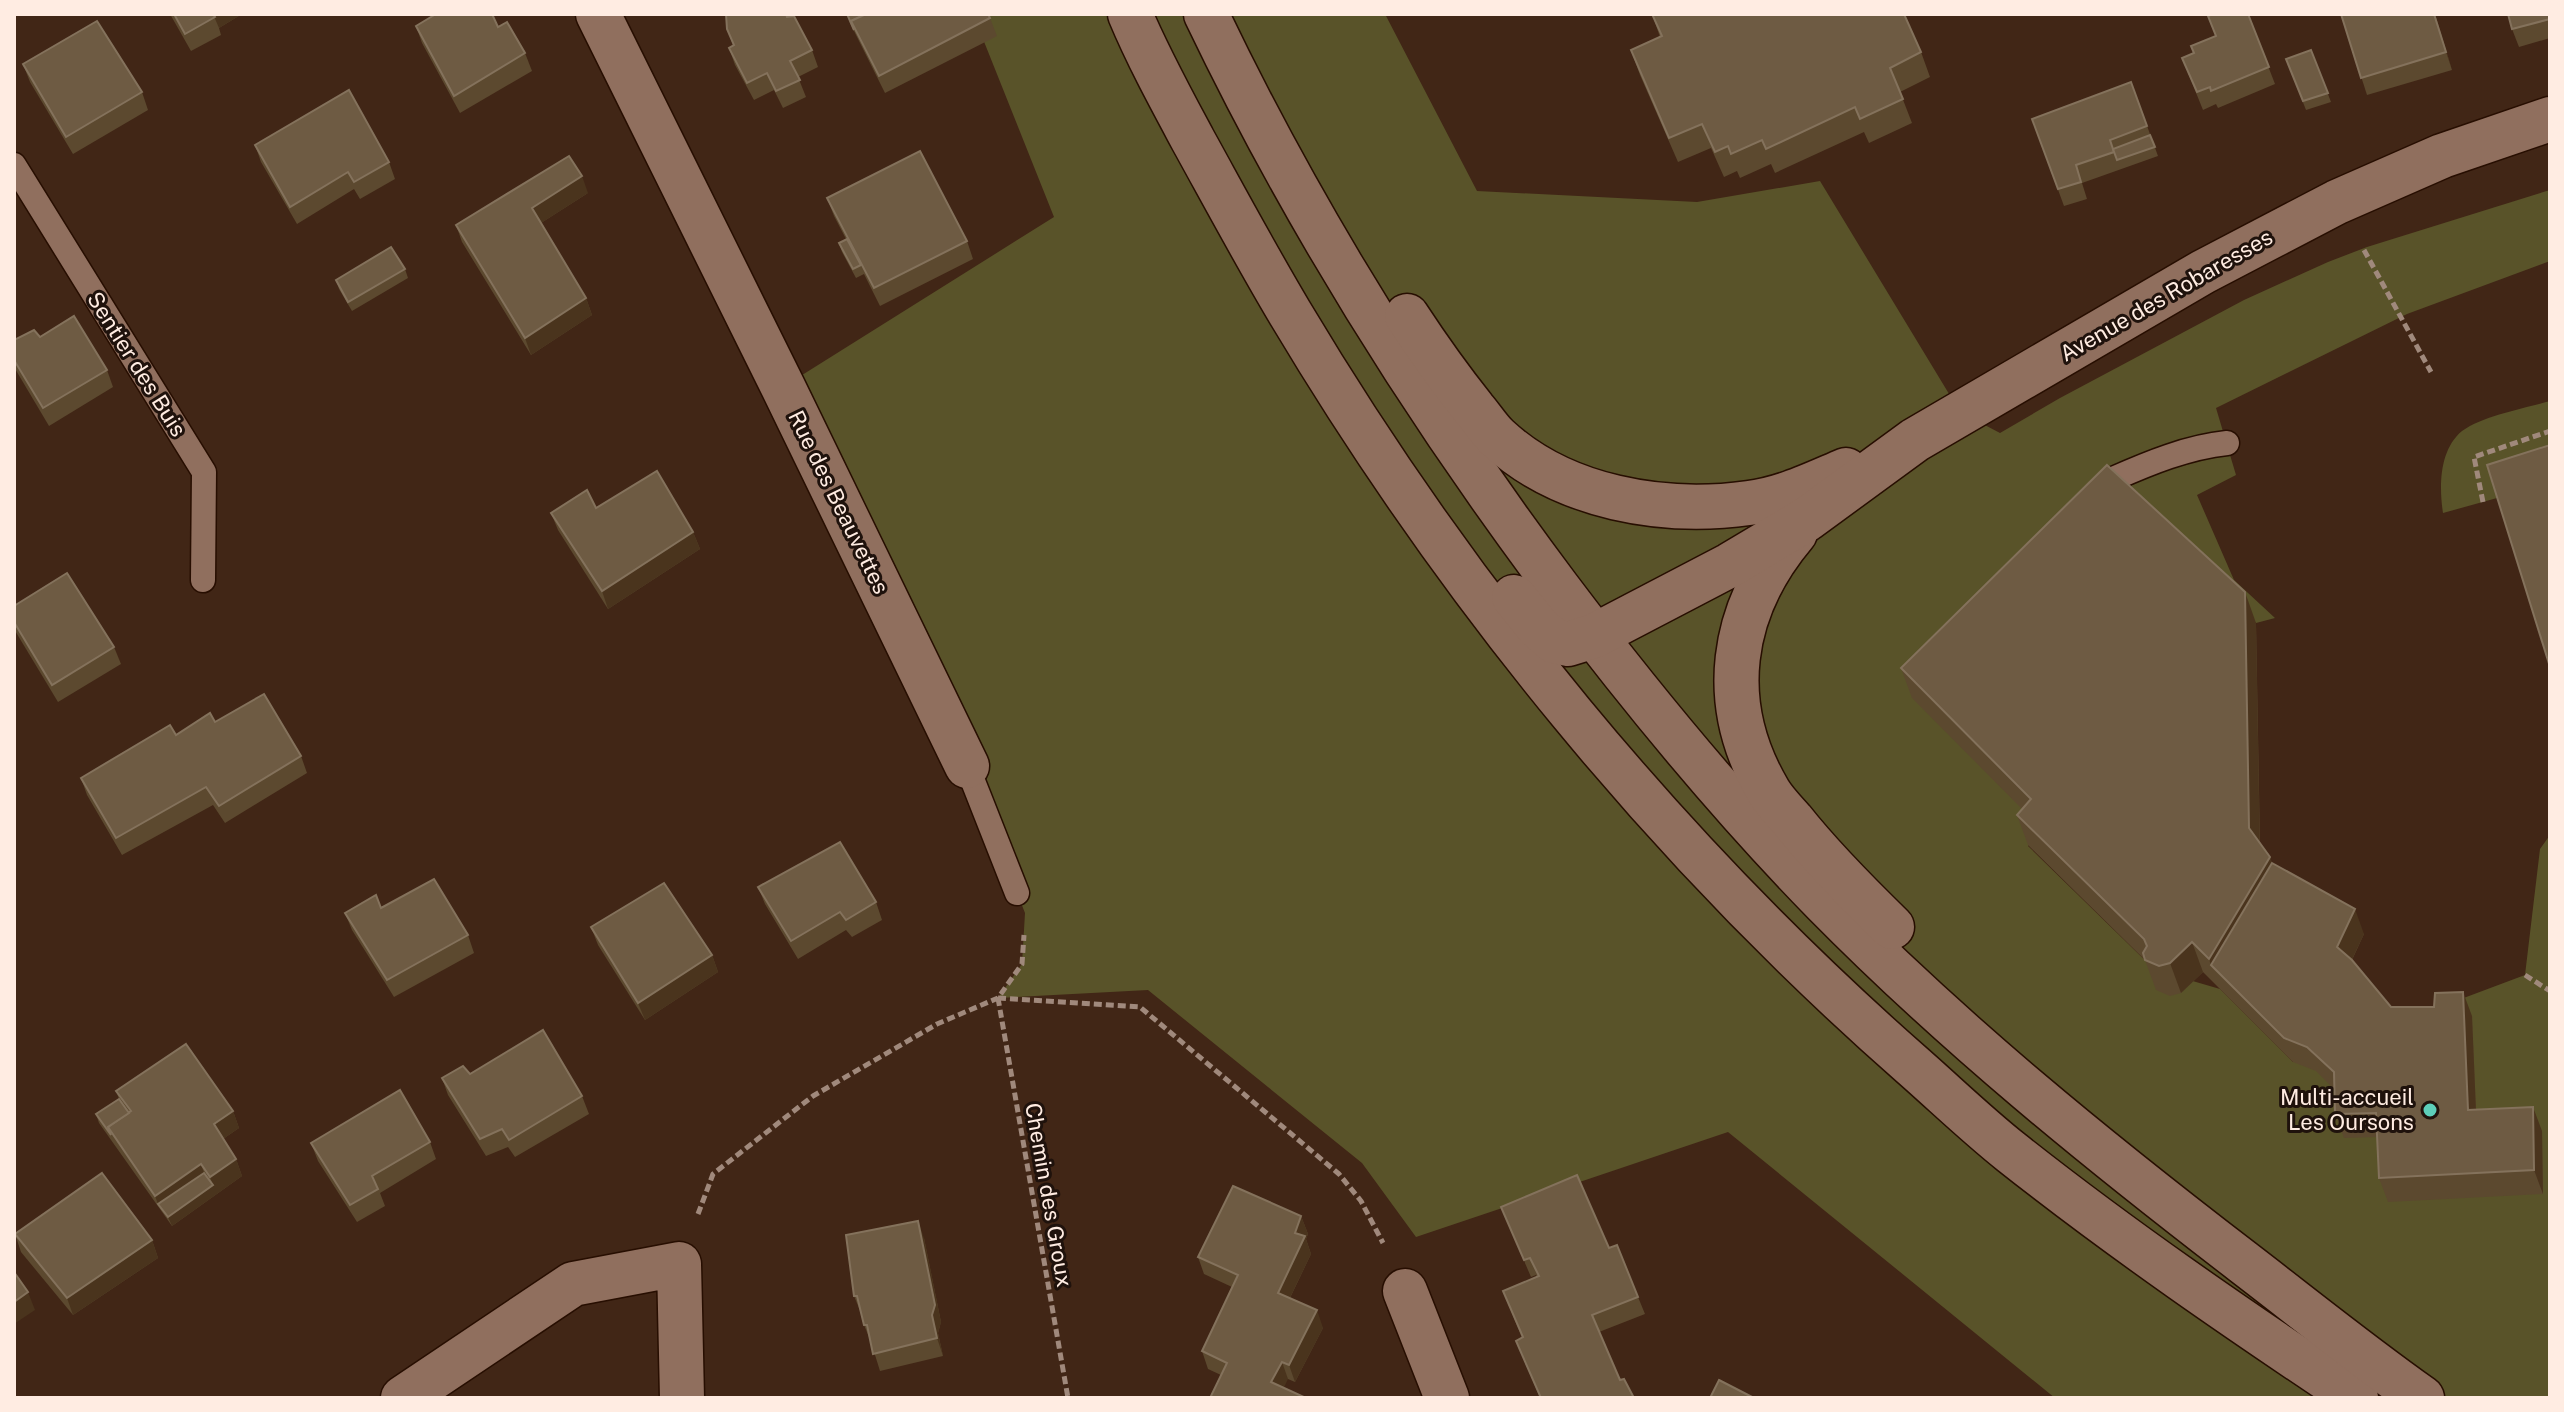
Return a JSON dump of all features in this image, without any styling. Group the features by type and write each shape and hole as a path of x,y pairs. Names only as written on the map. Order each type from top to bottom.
{"main road":[{"name":"Rue des Beauvettes","path":"598,14 967,766"},
{"path":"1130,14 1218,186 1323,369 1396,480 1486,606 1572,712 1713,872 1794,956 1862,1020 2008,1149 2131,1243 2356,1398"},
{"path":"1206,14 1287,175 1356,292 1471,469 1594,636 1711,779 1823,901 1918,994 2003,1070 2137,1181 2422,1398"},
{"path":"1233,14 1305,153 1442,370 1497,437 1530,461 1565,481 1613,497 1651,504 1696,507 1751,503 1794,492 1915,440"},
{"name":"Avenue des Robaresses","path":"1807,519 1915,440 2203,272 2337,202 2442,156 2550,119"},
{"path":"1218,186 1333,338 1498,576 1538,627 1554,641 1568,644 1594,636 1677,595 1807,519"},
{"path":"1807,519 1774,558 1752,605 1736,656 1735,688 1739,720 1753,760 1770,794 1806,838 1866,901 2016,1048 2326,1326"},
{"path":"403,1398 573,1284 679,1264 682,1398"},
{"path":"1405,1291 1447,1398"}],"lane":[{"name":"Sentier des Buis","path":"14,165 204,472 203,580"},
{"path":"2113,479 2139,467 2204,446 2227,443"},
{"name":"Rue des Beauvettes","path":"967,766 1017,893"}],"path":[{"path":"2337,202 2431,372"},
{"path":"2483,502 2474,457 2550,431"},
{"path":"998,998 1022,964 1025,913 1017,893"},
{"path":"2525,975 2550,991"},
{"path":"679,1264 713,1174 813,1096 937,1024 998,998 1140,1007 1339,1174 1361,1201 1377,1229 1405,1291"},
{"name":"Chemin des Groux","path":"998,998 1068,1398"}],"shaded area":[{"path":"973,14 1385,14 1477,191 1697,202 1820,181 1960,412 2000,433 2244,300 2328,262 2550,190 2550,261 2407,314 2216,408 2236,475 2197,495 2234,580 2275,618 2256,623 2118,496 2042,830 2028,846 2155,970 2220,989 2293,1062 2525,975 2540,849 2550,835 2550,1398 2055,1398 1728,1132 1416,1237 1362,1163 1148,990 998,998 1022,964 1025,913 967,766 783,387 1054,217"},
{"path":"2550,401 2550,455 2497,498 2443,513 2442,469 2454,439 2481,421"}],"building":[{"path":"174,14 213,14 215,17 185,34"},
{"path":"436,14 492,14 498,27 507,22 525,53 454,96 416,26"},
{"path":"726,14 794,16 812,50 790,61 800,80 776,91 767,73 747,83 729,48 734,45 727,29"},
{"path":"847,14 866,14 851,21 854,30"},
{"path":"866,14 988,14 990,18 879,76 851,21"},
{"path":"1652,14 1904,14 1921,52 1890,68 1903,99 1860,119 1855,107 1766,149 1762,140 1731,154 1728,146 1715,152 1702,124 1669,138 1631,50 1662,36"},
{"path":"2248,14 2269,67 2211,91 2210,87 2197,92 2182,58 2194,53 2191,46 2216,36 2208,16"},
{"path":"2341,14 2434,14 2446,52 2361,78"},
{"path":"2508,14 2550,14 2550,19 2512,29"},
{"path":"97,21 142,92 66,137 23,64"},
{"path":"2311,50 2328,93 2303,101 2286,59"},
{"path":"2131,82 2147,126 2110,140 2114,152 2076,165 2081,182 2058,189 2032,119"},
{"path":"349,90 389,162 354,182 348,172 290,207 255,145"},
{"path":"2150,135 2155,147 2117,160 2113,149"},
{"path":"920,151 967,241 874,288 827,198"},
{"path":"569,156 582,176 532,208 586,298 525,338 456,225"},
{"path":"847,239 861,265 853,269 839,243"},
{"path":"391,247 405,269 348,302 336,280"},
{"path":"74,316 107,370 43,408 14,360 14,340 34,330 40,337"},
{"path":"2550,445 2550,667 2487,465"},
{"path":"2107,465 2245,592 2249,828 2270,857 2209,959 2192,942 2170,963 2159,966 2145,960 2143,953 2147,946 2144,939 2017,815 2031,799 1901,668"},
{"path":"657,471 693,532 602,591 551,513 587,490 596,508"},
{"path":"67,573 114,647 52,685 14,622 14,606"},
{"path":"264,694 301,756 219,806 206,787 116,838 81,778 170,725 176,735 210,713 215,722"},
{"path":"840,842 876,902 846,920 840,912 791,941 758,887"},
{"path":"2272,863 2355,909 2337,947 2352,960 2391,1007 2434,1007 2435,993 2463,992 2468,1110 2533,1107 2534,1170 2379,1178 2376,1113 2335,1114 2334,1072 2307,1047 2284,1038 2211,965"},
{"path":"434,879 468,935 387,980 345,913 376,895 381,908"},
{"path":"664,883 712,955 638,1003 591,927"},
{"path":"543,1030 582,1096 509,1140 502,1129 480,1139 442,1078 463,1066 470,1074"},
{"path":"186,1044 233,1111 214,1124 236,1159 210,1177 201,1164 155,1196 108,1127 131,1111 116,1091"},
{"path":"400,1090 430,1142 372,1176 378,1189 350,1205 311,1143"},
{"path":"119,1099 129,1113 108,1127 111,1135 96,1114"},
{"path":"102,1173 152,1240 67,1298 15,1234"},
{"path":"204,1173 213,1185 168,1217 158,1204"},
{"path":"1577,1175 1609,1248 1617,1245 1638,1297 1592,1315 1620,1380 1624,1379 1634,1398 1541,1398 1516,1341 1523,1337 1503,1291 1539,1276 1530,1258 1524,1260 1501,1207"},
{"path":"1233,1186 1301,1216 1295,1233 1305,1236 1278,1293 1317,1310 1289,1365 1282,1362 1271,1382 1303,1398 1210,1398 1227,1363 1202,1351 1238,1275 1198,1257"},
{"path":"918,1221 935,1305 932,1315 937,1338 873,1354 867,1325 864,1325 857,1296 854,1296 846,1235"},
{"path":"14,1272 28,1292 14,1302"},
{"path":"1719,1380 1754,1398 1710,1398"}],"place":[{"name":"Multi-accueil Les Oursons","path":"2430,1110"}]}
